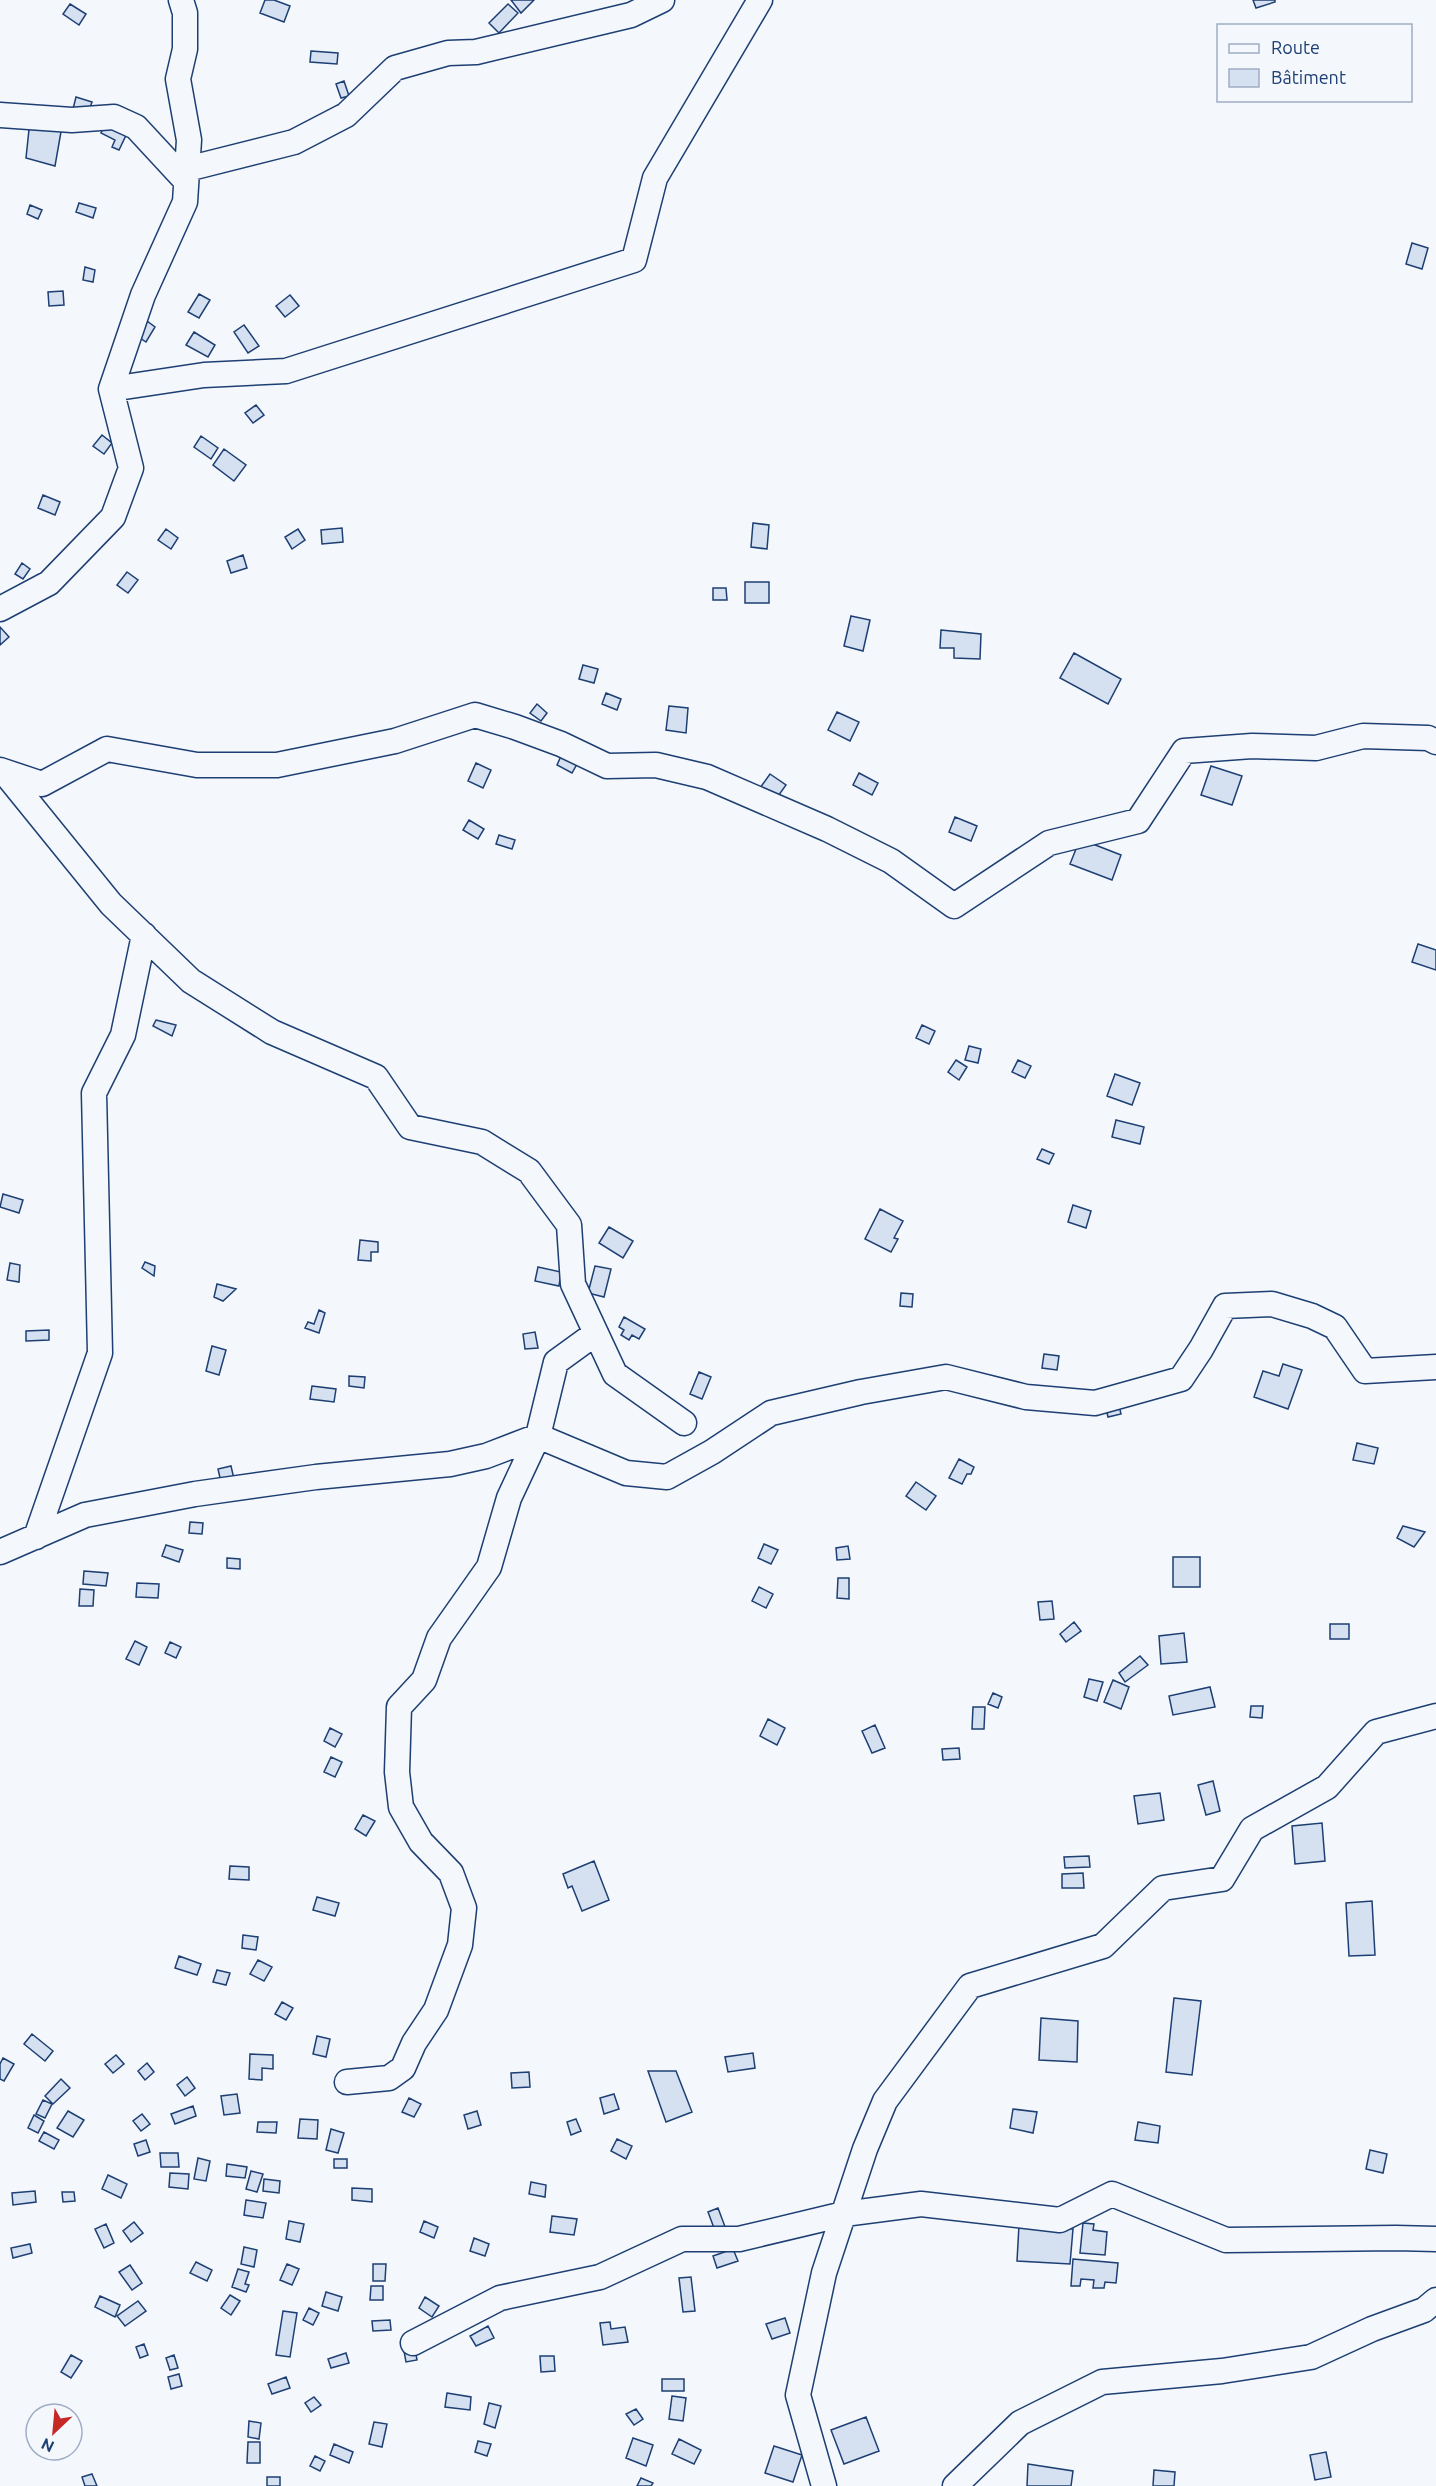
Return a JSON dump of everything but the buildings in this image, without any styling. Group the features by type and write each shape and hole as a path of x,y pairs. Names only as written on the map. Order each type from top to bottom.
{"street":[{"path":"0,609 49,583 113,517 131,468 111,389 143,295 184,202 189,140 178,79 185,49 185,13 181,0"},
{"path":"186,175 294,142 346,115 395,68 448,53 476,52 631,15 662,0"},
{"path":"111,389 204,375 286,371 634,260 654,178 760,0"},
{"path":"0,115 72,120 114,117 136,127 186,175"},
{"path":"2,771 42,784 107,749 197,765 277,765 395,741 475,716 515,727 561,744 607,766 656,765 707,777 827,829 891,861 954,906 1049,843 1138,821 1184,751 1252,746 1316,748 1363,736 1428,738 1436,742"},
{"path":"2,771 111,904 191,981 272,1032 376,1077 410,1127 482,1142 529,1171 569,1225 573,1284 615,1374 684,1423"},
{"path":"36,1537 100,1353 94,1093 123,1035 144,935"},
{"path":"0,1552 85,1515 195,1494 294,1480 450,1464 486,1456 538,1436 626,1473 667,1477 712,1452 771,1413 861,1392 946,1377 1026,1397 1095,1403 1181,1379 1202,1349 1225,1306 1272,1304 1312,1316 1335,1328 1365,1371 1436,1367"},
{"path":"347,2082 389,2078 403,2068 414,2043 436,2010 460,1945 464,1908 450,1873 421,1842 401,1807 397,1772 399,1707 424,1680 439,1638 489,1567 509,1498 538,1436 556,1362 596,1333"},
{"path":"824,2486 798,2395 824,2273 864,2150 885,2101 970,1986 1103,1946 1163,1888 1222,1879 1252,1829 1327,1787 1377,1732 1436,1716"},
{"path":"414,2343 500,2298 600,2277 682,2239 740,2239 844,2214 921,2204 1060,2220 1112,2194 1226,2240 1396,2238 1436,2240"},
{"path":"1396,2238 1436,2225"},
{"path":"955,2486 1020,2424 1102,2382 1222,2371 1311,2356 1372,2329 1424,2310 1436,2300"}]}
